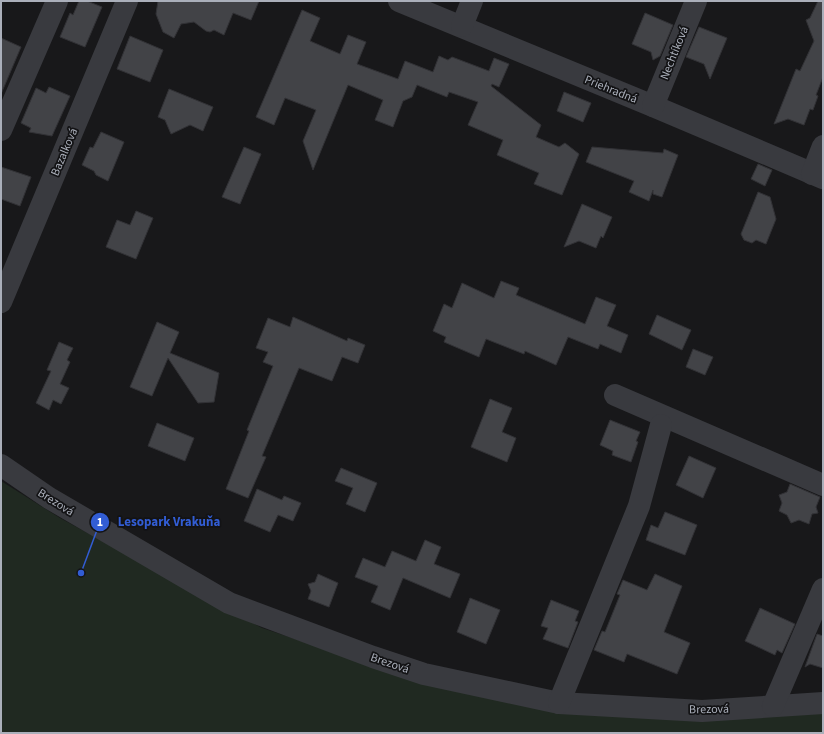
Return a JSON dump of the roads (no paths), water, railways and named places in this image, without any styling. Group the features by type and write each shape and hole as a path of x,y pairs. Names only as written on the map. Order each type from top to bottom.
{"street":[{"path":"1,130 57,1"},
{"name":"Bazalková","path":"1,302 127,1"},
{"name":"Priehradná","path":"399,1 462,26 817,176"},
{"path":"462,26 472,1"},
{"name":"Nechtíková","path":"653,106 696,1"},
{"path":"817,176 823,146"},
{"path":"615,395 823,485"},
{"path":"559,703 639,506 661,425"},
{"name":"Brezová","path":"1,466 49,498 229,602 365,654 424,674 559,703 702,711 823,702"},
{"path":"773,706 823,589"}],"place":[{"name":"Lesopark Vrakuňa","path":"81,573"}]}
